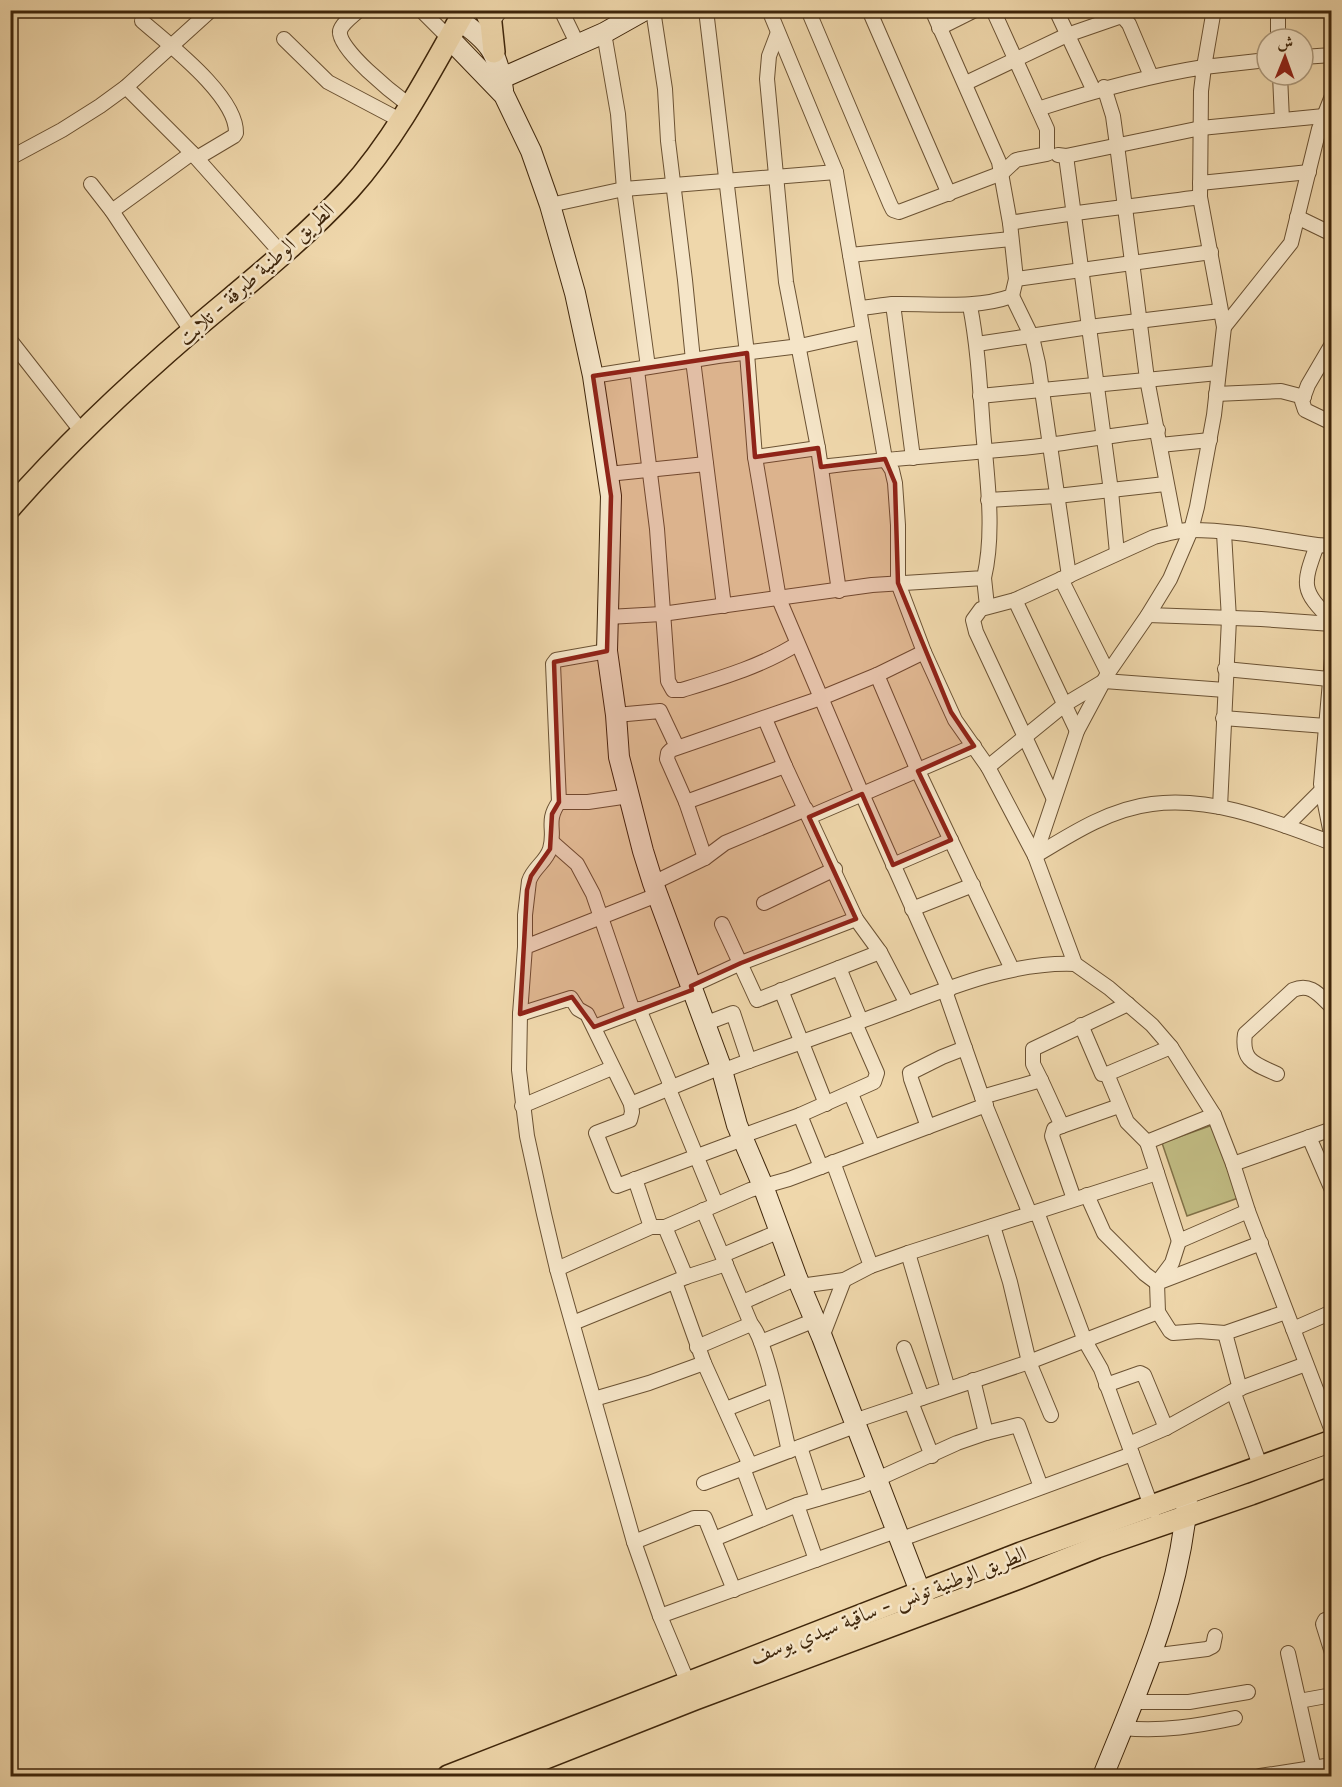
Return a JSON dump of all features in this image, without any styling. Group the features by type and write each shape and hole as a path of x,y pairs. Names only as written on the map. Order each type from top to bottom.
{"main road":[{"name":"الطريق الوطنية طبرقة - تلابت","path":"10,508 82,432 192,332 283,255 337,203 384,146 462,15"},
{"path":"493,15 494,52"},
{"name":"الطريق الوطنية تونس - ساقية سيدي يوسف","path":"500,1776 695,1699 928,1612 1155,1515 1188,1493 1332,1442"},
{"name":"الطريق الوطنية تونس - ساقية سيدي يوسف","path":"448,1776 1021,1553 1155,1515 1186,1516 1332,1464"}],"street":[{"path":"13,152 63,130 126,87 212,10"},
{"path":"359,10 341,27 342,41 405,112"},
{"path":"422,10 499,85"},
{"path":"561,10 578,45"},
{"path":"653,10 724,606"},
{"path":"706,10 747,353 755,457 778,599 947,990 984,1101 1033,1213 1084,1341 1101,1369 1155,1515"},
{"path":"769,10 777,35 836,172 885,459 892,470 895,483 898,583 924,652 955,720 988,767 1035,856 1076,964 1152,1025 1171,1047 1214,1115 1332,1431"},
{"path":"808,10 893,210 899,212 1002,173 1016,160 1047,154 1066,156 1201,128 1328,117"},
{"path":"870,10 949,194"},
{"path":"932,10 966,83 1002,173 1016,279 1012,296 1032,337 1057,496 1065,577 1106,677"},
{"path":"939,28 975,10"},
{"path":"993,10 1047,129 1047,154"},
{"path":"1056,10 1067,35 1113,116 1147,379 1158,430 1165,484 1176,531"},
{"path":"1035,856 1077,731 1106,677 1170,579 1191,530 1210,440 1224,327 1200,190 1201,84 1213,15 1217,10"},
{"path":"1278,10 1278,27"},
{"path":"499,85 604,33 634,13"},
{"path":"462,15 494,52 499,85 531,151 550,205 575,294 593,376 608,474 612,518 607,651 619,757 655,889 721,1069 742,1137 928,1612"},
{"path":"966,83 1067,35 1114,18 1124,17 1151,76"},
{"path":"112,211 195,156 234,136 236,128 226,107 211,85 142,21"},
{"path":"604,33 618,114 649,469 657,529 668,681 673,690 682,690 747,668 797,644"},
{"path":"777,35 769,56 767,79 786,282 818,448 839,591"},
{"path":"284,39 332,85 405,112"},
{"path":"1315,56 1332,55"},
{"path":"1038,109 1099,89 1151,76 1255,61"},
{"path":"126,87 195,156 283,255"},
{"path":"1281,87 1282,120"},
{"path":"1224,327 1291,243 1308,172 1328,117 1332,96"},
{"path":"1066,156 1111,490 1117,553"},
{"path":"550,205 624,189 836,172"},
{"path":"1010,223 1072,212 1125,208 1200,190 1308,172"},
{"path":"91,184 112,211 192,332"},
{"path":"1298,217 1331,229"},
{"path":"850,255 1011,239"},
{"path":"1016,279 1211,252"},
{"path":"860,308 893,304 970,306 1012,296"},
{"path":"893,304 913,458"},
{"path":"970,306 977,344 988,500 988,549 984,578 987,606"},
{"path":"977,344 1220,311"},
{"path":"593,376 800,346 863,332"},
{"path":"10,340 82,432"},
{"path":"1332,344 1308,385 1302,401 1305,410 1332,423"},
{"path":"980,396 1218,373"},
{"path":"1216,394 1281,391 1304,397"},
{"path":"820,467 1049,444 1158,430"},
{"path":"1160,445 1210,440"},
{"path":"755,457 818,448"},
{"path":"608,474 706,464"},
{"path":"988,500 1057,496 1165,484"},
{"path":"1053,797 974,624 976,614 987,606 1015,600 1154,537 1176,531 1224,532 1317,546 1332,546"},
{"path":"1220,807 1229,619 1224,532"},
{"path":"1317,546 1308,570 1306,586 1312,601 1332,623"},
{"path":"608,617 663,614 898,583 984,578"},
{"path":"1015,600 1077,731"},
{"path":"1148,615 1332,623"},
{"path":"607,651 554,662 559,802 552,814 552,842 545,861 529,881 525,915 519,1070 527,1136 557,1269 634,1542 660,1616 688,1683"},
{"path":"705,858 686,802 667,759 668,753 677,747 737,726 765,719 821,698 877,675 924,652"},
{"path":"1035,856 1094,822 1150,804 1184,802 1220,807 1332,841 1325,786 1326,726 1332,659"},
{"path":"1225,669 1329,679"},
{"path":"877,675 918,771 1012,969"},
{"path":"988,767 1064,705 1106,677 1225,690"},
{"path":"616,715 661,711 677,747"},
{"path":"1223,718 1326,726"},
{"path":"765,719 856,919 880,952 908,1004"},
{"path":"525,948 600,916 655,889 726,843 862,794 974,746"},
{"path":"686,802 785,766"},
{"path":"1286,826 1325,786"},
{"path":"559,802 588,802 629,796"},
{"path":"893,865 951,840"},
{"path":"552,842 577,864 593,894 636,1010 697,1156 725,1260 752,1324 757,1330 794,1449 817,1498"},
{"path":"764,903 835,869"},
{"path":"912,909 973,885"},
{"path":"594,1027 691,988 741,963 856,919"},
{"path":"722,924 757,1000 880,952"},
{"path":"631,1104 670,1087 1012,969 1043,964 1076,964"},
{"path":"520,1014 571,998 578,1009 586,1012 631,1104 630,1120 596,1133 617,1186 800,1115 874,1082 877,1073 839,968"},
{"path":"1277,1074 1256,1063 1245,1054 1243,1045 1245,1034 1299,987 1313,990 1332,1007"},
{"path":"781,990 826,1104"},
{"path":"1062,1126 1033,1064 1033,1049 1128,1004"},
{"path":"704,1024 733,1013 749,1060"},
{"path":"1081,1025 1100,1073 1107,1074 1171,1047"},
{"path":"928,1127 910,1073 965,1048"},
{"path":"522,1106 612,1068"},
{"path":"1107,1074 1130,1127 1147,1142 1179,1241 1173,1263 1157,1283 1158,1312 1170,1331 1173,1333 1199,1331 1225,1333 1286,1311"},
{"path":"557,1269 763,1186 928,1127 984,1101 1041,1080"},
{"path":"850,1094 873,1148"},
{"path":"1119,1106 1054,1129 1052,1136 1081,1197 1104,1233 1157,1283"},
{"path":"800,1115 827,1165 871,1266"},
{"path":"1147,1142 1214,1115"},
{"path":"1233,1164 1332,1129"},
{"path":"1309,1137 1332,1190"},
{"path":"743,1302 798,1282 844,1280 871,1266 908,1253 1157,1173"},
{"path":"635,1179 681,1280 697,1347 726,1409 762,1518"},
{"path":"1179,1241 1248,1211"},
{"path":"993,1226 1010,1282 1029,1362 1051,1415"},
{"path":"573,1323 681,1280 780,1231"},
{"path":"1157,1283 1261,1244"},
{"path":"908,1253 948,1389"},
{"path":"761,1342 818,1329 844,1280"},
{"path":"704,1483 794,1449 854,1423 1029,1362 1158,1312"},
{"path":"1293,1329 1332,1312"},
{"path":"697,1347 752,1324"},
{"path":"1225,1333 1236,1390 1261,1468"},
{"path":"904,1348 932,1456"},
{"path":"594,1399 649,1383 704,1363"},
{"path":"660,1616 816,1560 1041,1487 1131,1449 1236,1390 1306,1364"},
{"path":"1106,1385 1140,1373 1144,1375 1166,1428"},
{"path":"973,1380 986,1433"},
{"path":"726,1409 774,1390"},
{"path":"714,1539 797,1505 849,1491 957,1443 1018,1425 1041,1487"},
{"path":"1103,1776 1151,1656 1174,1582 1188,1493"},
{"path":"797,1505 816,1560"},
{"path":"634,1542 700,1517 706,1519 734,1590"},
{"path":"1332,1618 1325,1620 1323,1624 1332,1653"},
{"path":"1151,1656 1207,1649 1213,1646 1215,1636"},
{"path":"1288,1653 1314,1769"},
{"path":"1134,1702 1189,1702 1248,1692"},
{"path":"1299,1701 1332,1695"},
{"path":"1123,1728 1176,1730 1235,1718"},
{"path":"1260,1776 1332,1765"}],"highlighted area":[{"path":"747,353 755,457 818,448 821,467 885,459 895,483 898,583 951,712 974,746 918,771 951,840 893,865 862,794 809,817 856,919 741,963 691,986 692,990 594,1027 572,997 520,1014 527,890 531,876 550,849 552,814 559,802 554,662 607,651 611,496 593,376"}],"shaded area":[{"path":"1218,1123 1244,1196 1187,1216 1162,1143"}]}
